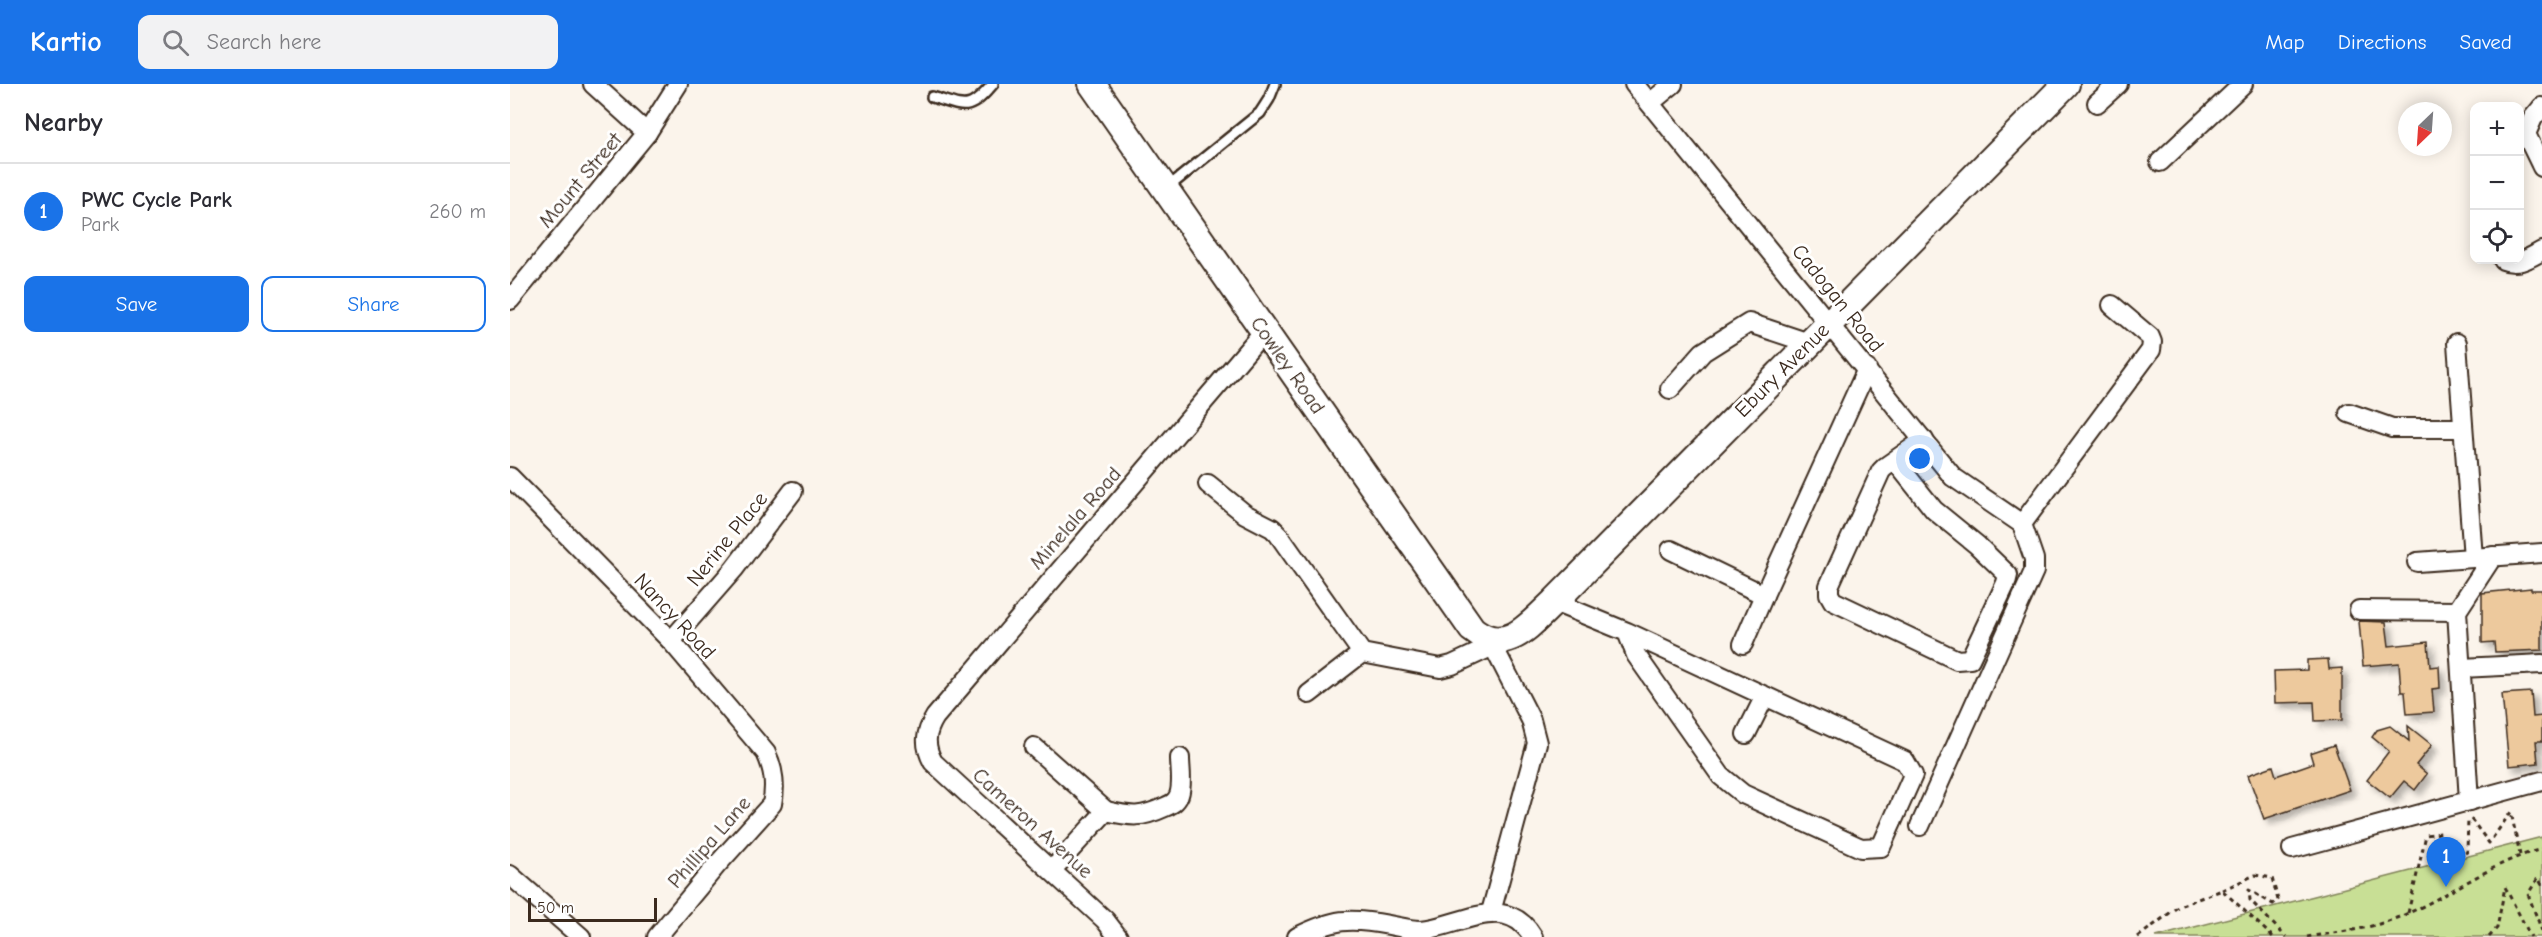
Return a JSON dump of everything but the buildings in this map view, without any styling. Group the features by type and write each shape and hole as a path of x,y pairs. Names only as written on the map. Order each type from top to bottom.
{"street":[{"path":"594,84 647,133"},
{"name":"Mount Street","path":"510,300 647,133 678,84"},
{"name":"Cowley Road","path":"1092,84 1472,629 1491,643"},
{"name":"Cadogan Road","path":"1634,84 1953,477 2022,524"},
{"path":"1650,104 1673,84"},
{"name":"Ebury Avenue","path":"1491,643 1507,640 1515,635 1554,602 2066,84"},
{"path":"2097,104 2118,84"},
{"path":"2160,162 2235,86"},
{"path":"2542,107 2533,118 2526,134 2542,167"},
{"path":"2524,261 2542,252"},
{"path":"1920,826 2034,571 2034,559 2022,524 2151,350 2150,337 2112,305"},
{"path":"1670,389 1703,352 1749,323 1809,343"},
{"name":"Minelala Road","path":"925,738 934,717 1264,331"},
{"path":"2457,343 2473,558"},
{"path":"1743,644 1867,369"},
{"path":"2349,413 2392,428 2462,428"},
{"path":"1895,461 1934,510 1977,545 2008,575 1973,655 1966,660 1957,660 1833,601 1829,594 1829,586 1881,471 1924,440"},
{"name":"Nancy Road","path":"510,477 671,641 766,753 775,779 772,804"},
{"path":"1208,484 1245,514 1272,528 1278,534 1362,653 1440,668 1452,665 1491,643 1531,720 1537,743 1491,912"},
{"name":"Nerine Place","path":"671,641 734,569 793,491"},
{"path":"1671,550 1764,595"},
{"path":"2417,562 2542,553"},
{"path":"2469,801 2457,611 2493,556"},
{"path":"1554,602 1627,632 1898,756 1909,765 1913,775 1881,847 1861,848 1743,794 1733,787 1721,776 1636,655 1627,632"},
{"path":"2359,610 2457,611"},
{"path":"1309,694 1362,653"},
{"path":"2461,668 2542,664"},
{"path":"1746,734 1765,696"},
{"name":"Cameron Avenue","path":"925,738 927,752 933,762 1105,920 1118,937"},
{"path":"1034,747 1106,811 1136,817 1147,815 1173,803 1181,786 1180,758"},
{"path":"2292,849 2542,781"},
{"name":"Phillipa Lane","path":"657,937 716,866 772,804"},
{"path":"1052,870 1106,811"},
{"path":"510,875 581,937"},
{"path":"1297,937 1336,920 1368,921 1422,930 1491,912 1519,920 1533,937"}],"lane":[{"path":"932,97 962,106 971,106 980,100 993,84"},
{"path":"1165,190 1260,113 1275,84"}],"path":[{"path":"2408,913 2426,835 2441,833 2455,858 2467,852 2468,816 2489,843 2511,812 2520,855"},
{"path":"2307,937 2379,925 2408,913 2520,855 2542,849"},
{"path":"2138,937 2179,906 2222,890 2255,874 2272,878 2278,900 2273,903 2249,890 2250,900 2286,937"},
{"path":"2542,885 2538,878 2528,894 2542,931"},
{"path":"2489,937 2497,928 2505,887 2531,937"},
{"path":"2222,890 2273,937"}],"green space":[{"path":"2542,837 2542,937 2156,937"}],"place":[{"name":"PWC Cycle Park","path":"2446,887"}]}
